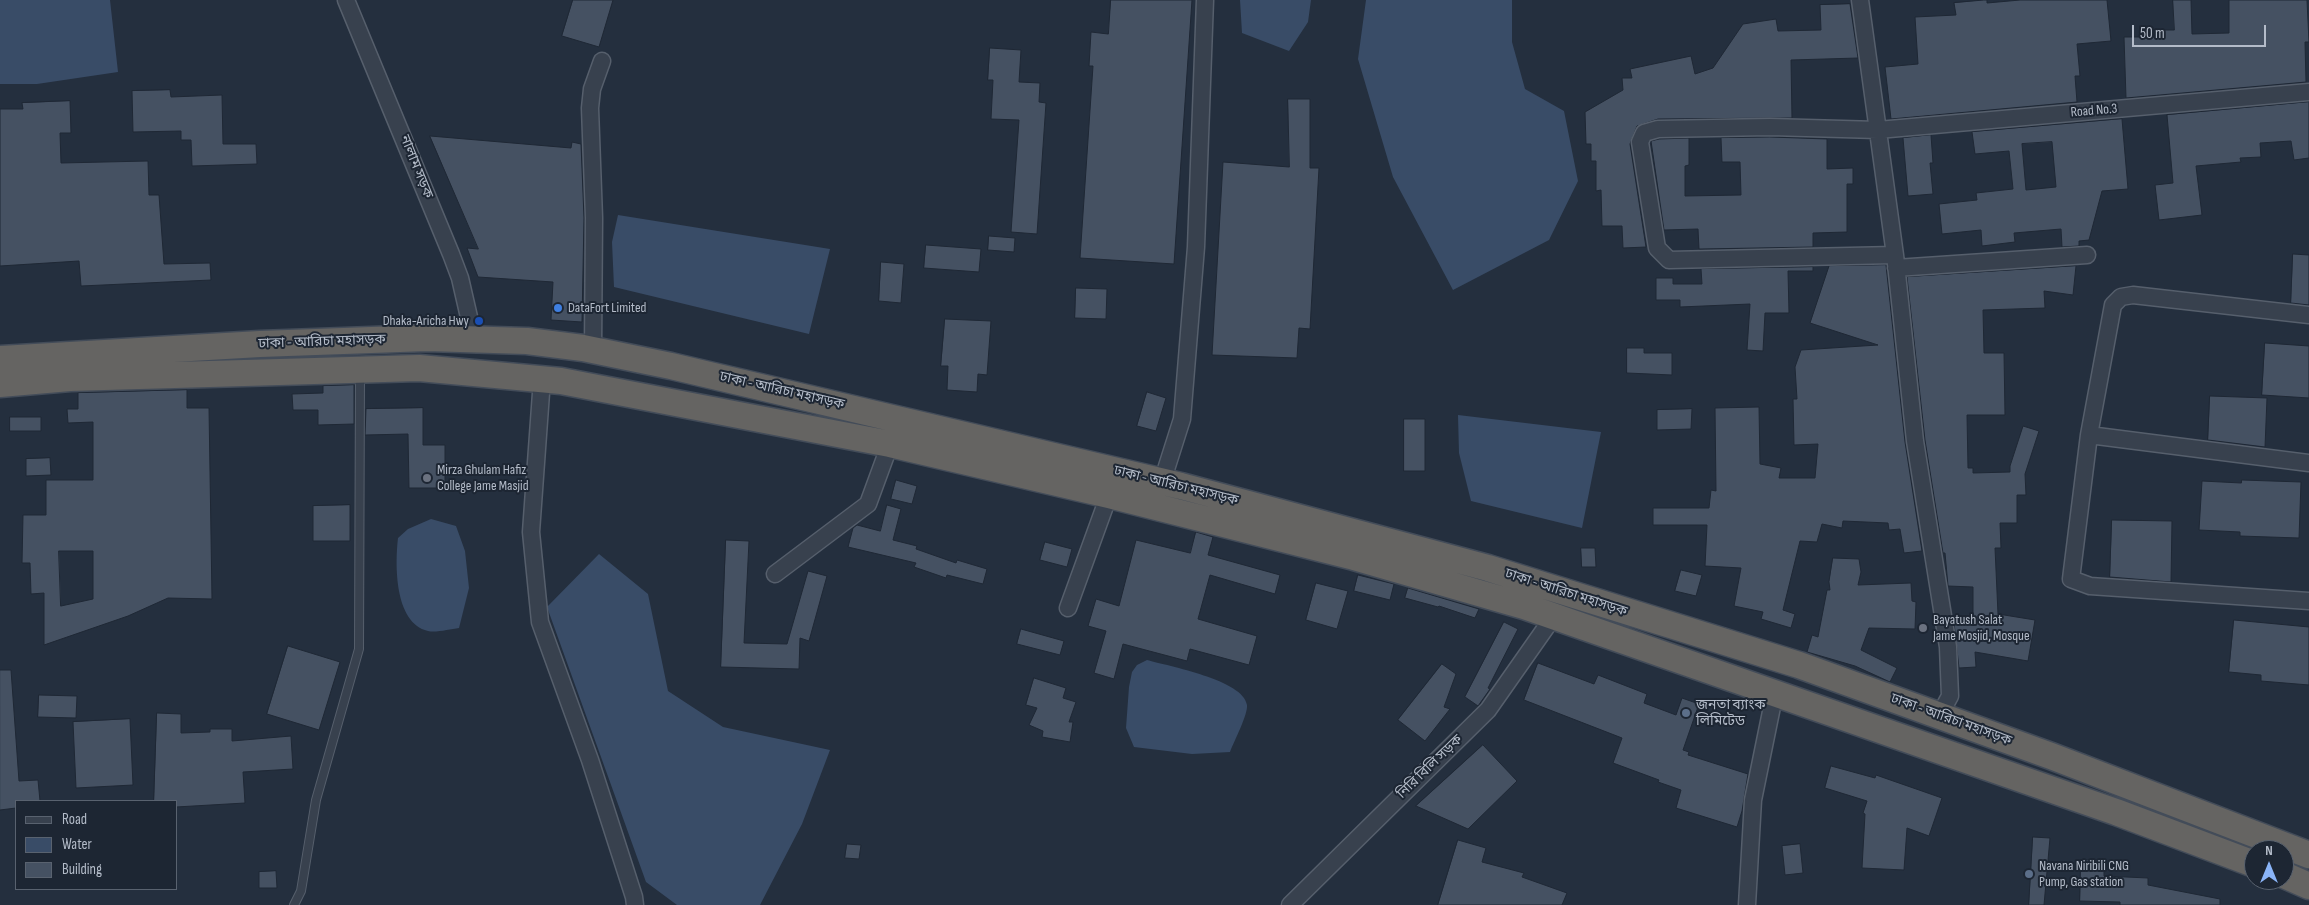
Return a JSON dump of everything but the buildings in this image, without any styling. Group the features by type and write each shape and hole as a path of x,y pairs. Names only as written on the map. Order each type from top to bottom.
{"highway":[{"name":"ঢাকা - আরিচা মহাসড়ক","path":"0,359 348,340 474,339 527,341 593,350 719,376 1162,482 1488,568 1799,665 2060,759 2309,855"},
{"path":"0,384 70,378 419,368 542,379 890,444 1109,495 1354,557 1554,616 2116,812 2244,860"},
{"path":"2294,879 2309,886"}],"street":[{"name":"নালাম সড়ক","path":"346,0 451,254 460,278 474,339"},
{"path":"1162,482 1182,419 1196,247 1205,0"},
{"path":"1860,0 1896,262 1915,441 1948,647 1950,696 1939,716"},
{"path":"593,350 594,218 590,108 592,89 602,61"},
{"name":"Road No.3","path":"1896,262 1670,260 1657,248 1640,142 1644,133 1658,129 1770,127 1878,130 2309,92"},
{"path":"1896,262 2087,254"},
{"path":"2309,315 2133,295 2121,297 2113,305 2089,436 2071,579 2090,586 2309,601"},
{"path":"542,379 531,532 540,622 590,760 635,905"},
{"path":"2089,436 2309,463"},
{"path":"775,574 868,504 890,444"},
{"path":"1068,608 1109,495"},
{"name":"নিরি বিলি সড়ক","path":"1290,905 1488,710 1554,616"},
{"path":"1747,905 1753,800 1774,692"}],"lane":[{"path":"294,905 301,891 316,800 359,650 360,369"}],"water":[{"path":"0,0 110,0 118,72 37,84 0,84"},
{"path":"1240,0 1311,0 1308,22 1289,51 1242,33"},
{"path":"1366,0 1512,0 1512,42 1525,89 1564,111 1578,181 1549,240 1453,290 1393,177 1358,59"},
{"path":"618,215 830,249 809,334 614,287 612,242"},
{"path":"1458,415 1601,432 1582,528 1471,501 1459,453"},
{"path":"431,519 456,526 465,551 469,588 459,628 435,632 417,626 409,617 403,605 397,577 398,538 408,529"},
{"path":"599,554 648,594 668,691 723,727 830,750 802,824 760,905 677,905 646,882 547,607"},
{"path":"1147,660 1220,681 1243,696 1247,709 1230,752 1192,754 1134,747 1126,728 1129,687 1132,672 1137,665"}],"place":[{"name":"DataFort Limited","path":"558,308"},
{"name":"Dhaka-Aricha Hwy","path":"479,321"},
{"name":"Mirza Ghulam Hafiz College Jame Masjid","path":"427,478"},
{"name":"Bayatush Salat Jame Mosjid, Mosque","path":"1923,628"},
{"name":"জনতা ব্যাংক লিমিটেড","path":"1686,713"},
{"name":"Navana Niribili CNG Pump, Gas station","path":"2029,874"}]}
